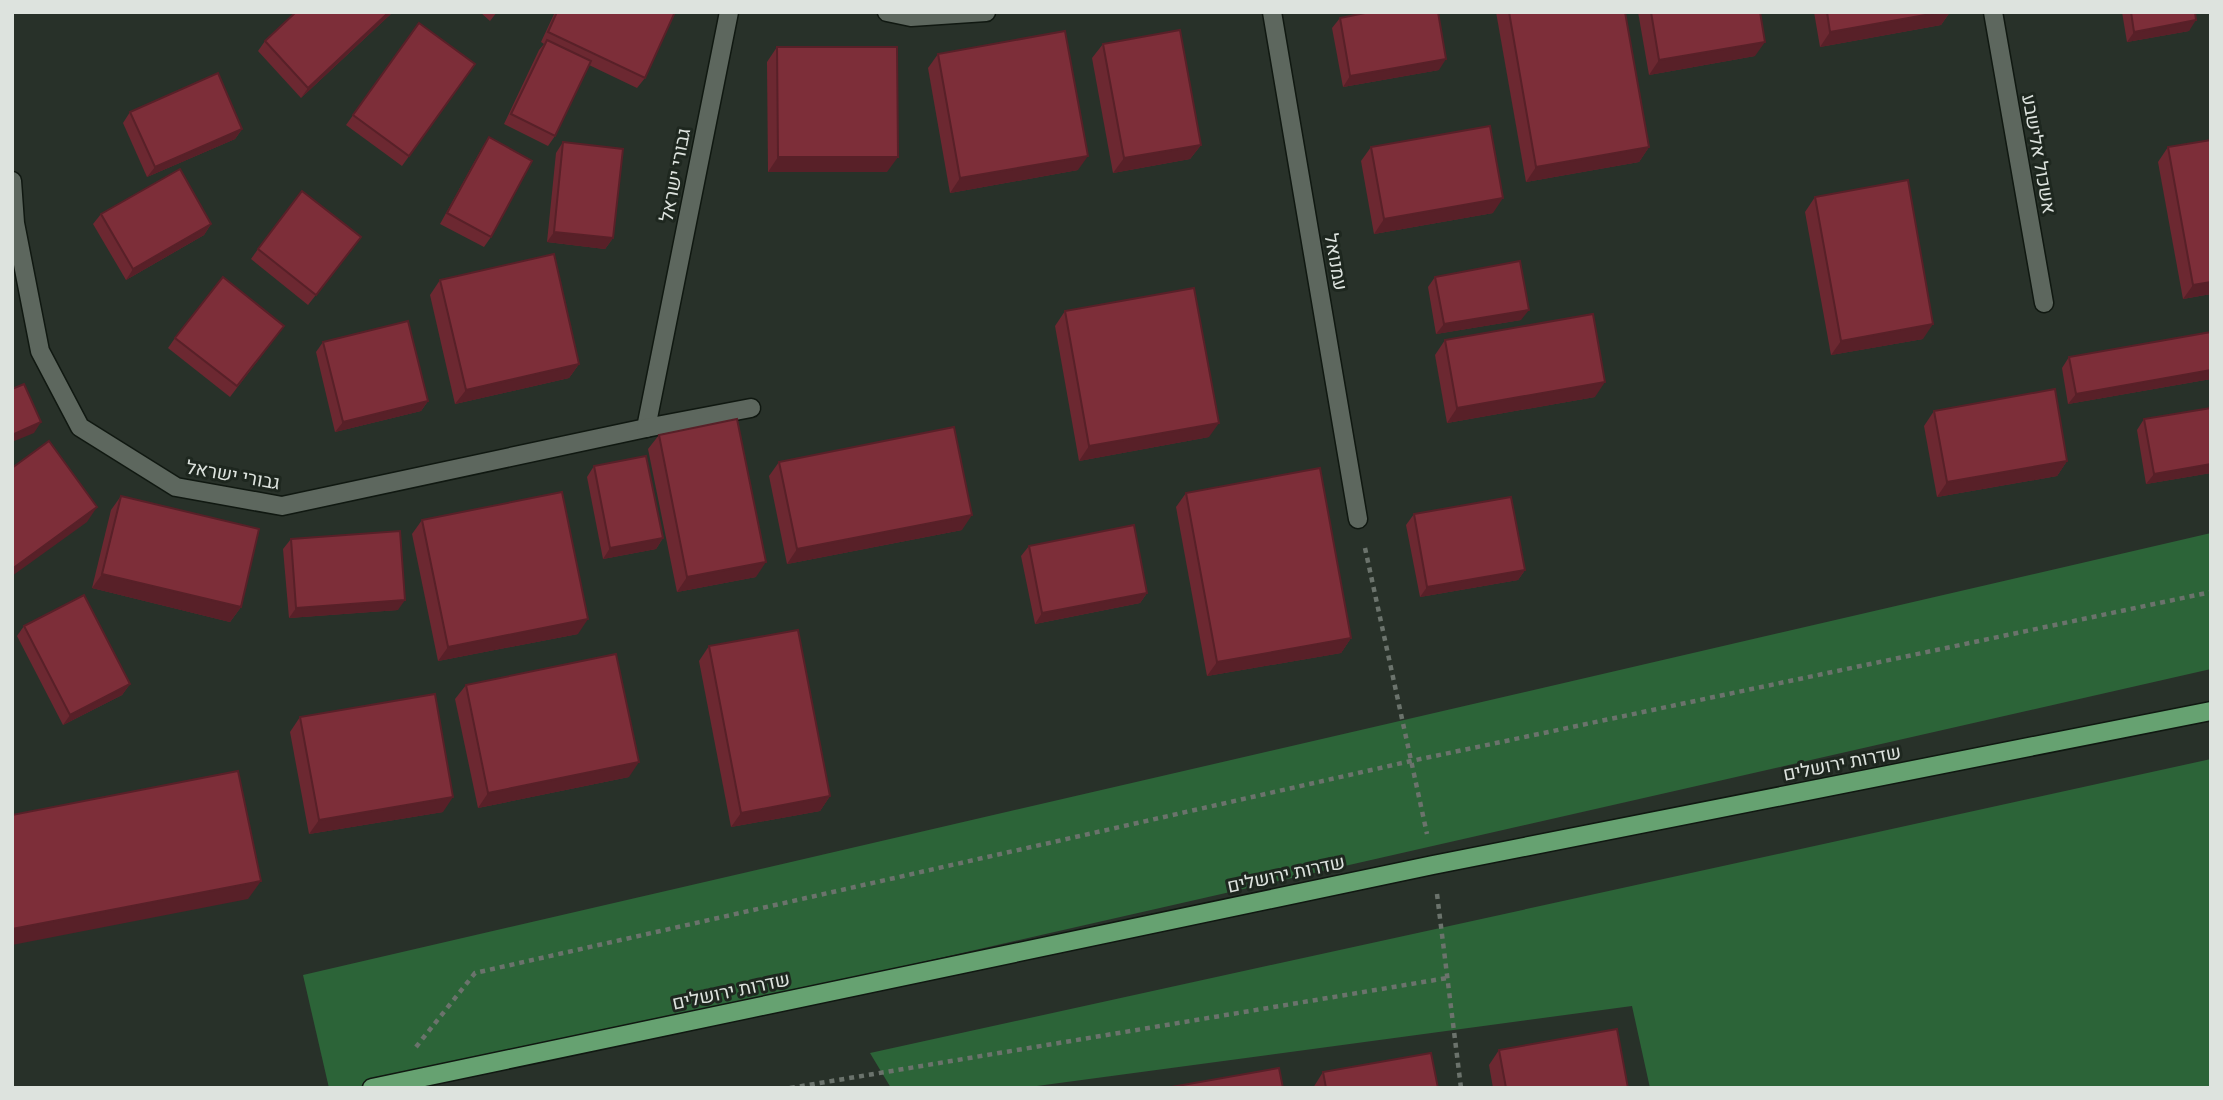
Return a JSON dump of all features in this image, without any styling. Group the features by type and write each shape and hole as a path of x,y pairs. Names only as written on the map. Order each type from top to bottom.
{"main road":[{"name":"שדרות ירושלים","path":"378,1086 1433,865 2211,711"}],"street":[{"name":"גבורי ישראל","path":"646,428 729,12"},
{"path":"887,12 911,17 986,12"},
{"name":"עמנואל","path":"1272,12 1358,519"},
{"name":"אשכול אלישבע","path":"1993,12 2044,303"},
{"name":"גבורי ישראל","path":"12,181 15,223 40,351 80,427 176,487 282,506 751,408"}],"path":[{"path":"1358,519 1433,865 1461,1088"},
{"path":"378,1086 475,973 1411,761 2211,592"},
{"path":"790,1088 1447,978"}],"green space":[{"path":"2211,533 2211,669 368,1088 329,1088 303,975"},
{"path":"2211,759 2211,1088 1650,1088 1632,1006 1022,1088 891,1088 870,1053"}],"building":[{"path":"296,12 389,12 308,88 265,41"},
{"path":"557,12 675,12 645,78 548,32"},
{"path":"1370,12 1438,12 1446,59 1350,76 1340,18"},
{"path":"1509,12 1625,12 1649,147 1536,167"},
{"path":"1651,12 1760,12 1765,42 1659,60"},
{"path":"1827,12 1942,12 1830,32"},
{"path":"2131,12 2195,12 2196,20 2134,32"},
{"path":"419,23 475,64 409,156 353,115"},
{"path":"1180,30 1201,145 1124,158 1103,44"},
{"path":"1065,31 1088,156 960,178 938,54"},
{"path":"547,40 591,61 555,136 511,114"},
{"path":"777,47 897,47 898,157 778,157"},
{"path":"218,73 242,129 155,167 130,112"},
{"path":"1490,126 1503,198 1384,219 1371,147"},
{"path":"489,137 532,161 491,237 447,213"},
{"path":"2211,140 2211,282 2193,285 2168,147"},
{"path":"563,142 623,149 613,238 554,232"},
{"path":"180,169 211,224 133,269 101,214"},
{"path":"1908,180 1933,324 1841,341 1815,197"},
{"path":"302,191 361,237 316,295 258,249"},
{"path":"554,254 579,364 466,390 440,280"},
{"path":"1520,261 1529,310 1444,324 1435,277"},
{"path":"223,277 284,326 237,386 175,338"},
{"path":"1194,288 1219,423 1089,446 1065,311"},
{"path":"1593,314 1605,382 1457,408 1445,340"},
{"path":"408,321 428,401 343,422 323,342"},
{"path":"2211,332 2211,370 2076,394 2069,357"},
{"path":"24,384 41,422 12,435 12,389"},
{"path":"2055,389 2067,461 1947,482 1934,411"},
{"path":"2211,408 2211,464 2154,474 2144,419"},
{"path":"737,419 766,562 687,577 659,435"},
{"path":"954,427 972,515 797,549 779,462"},
{"path":"49,441 97,507 12,569 12,468"},
{"path":"646,456 663,538 610,548 594,466"},
{"path":"1320,468 1351,638 1217,662 1186,493"},
{"path":"562,492 588,619 448,647 422,520"},
{"path":"121,496 259,529 241,607 102,574"},
{"path":"1511,497 1525,570 1427,587 1414,514"},
{"path":"1134,525 1147,593 1042,613 1029,546"},
{"path":"400,531 405,600 296,608 291,539"},
{"path":"84,595 130,684 70,715 24,626"},
{"path":"798,630 830,796 741,813 709,646"},
{"path":"616,654 639,762 488,793 466,685"},
{"path":"435,694 453,797 319,820 300,717"},
{"path":"238,771 261,881 12,929 12,815"},
{"path":"1617,1029 1628,1088 1506,1088 1499,1050"},
{"path":"1431,1053 1438,1088 1326,1088 1323,1072"},
{"path":"1279,1068 1283,1088 1166,1088"}]}
